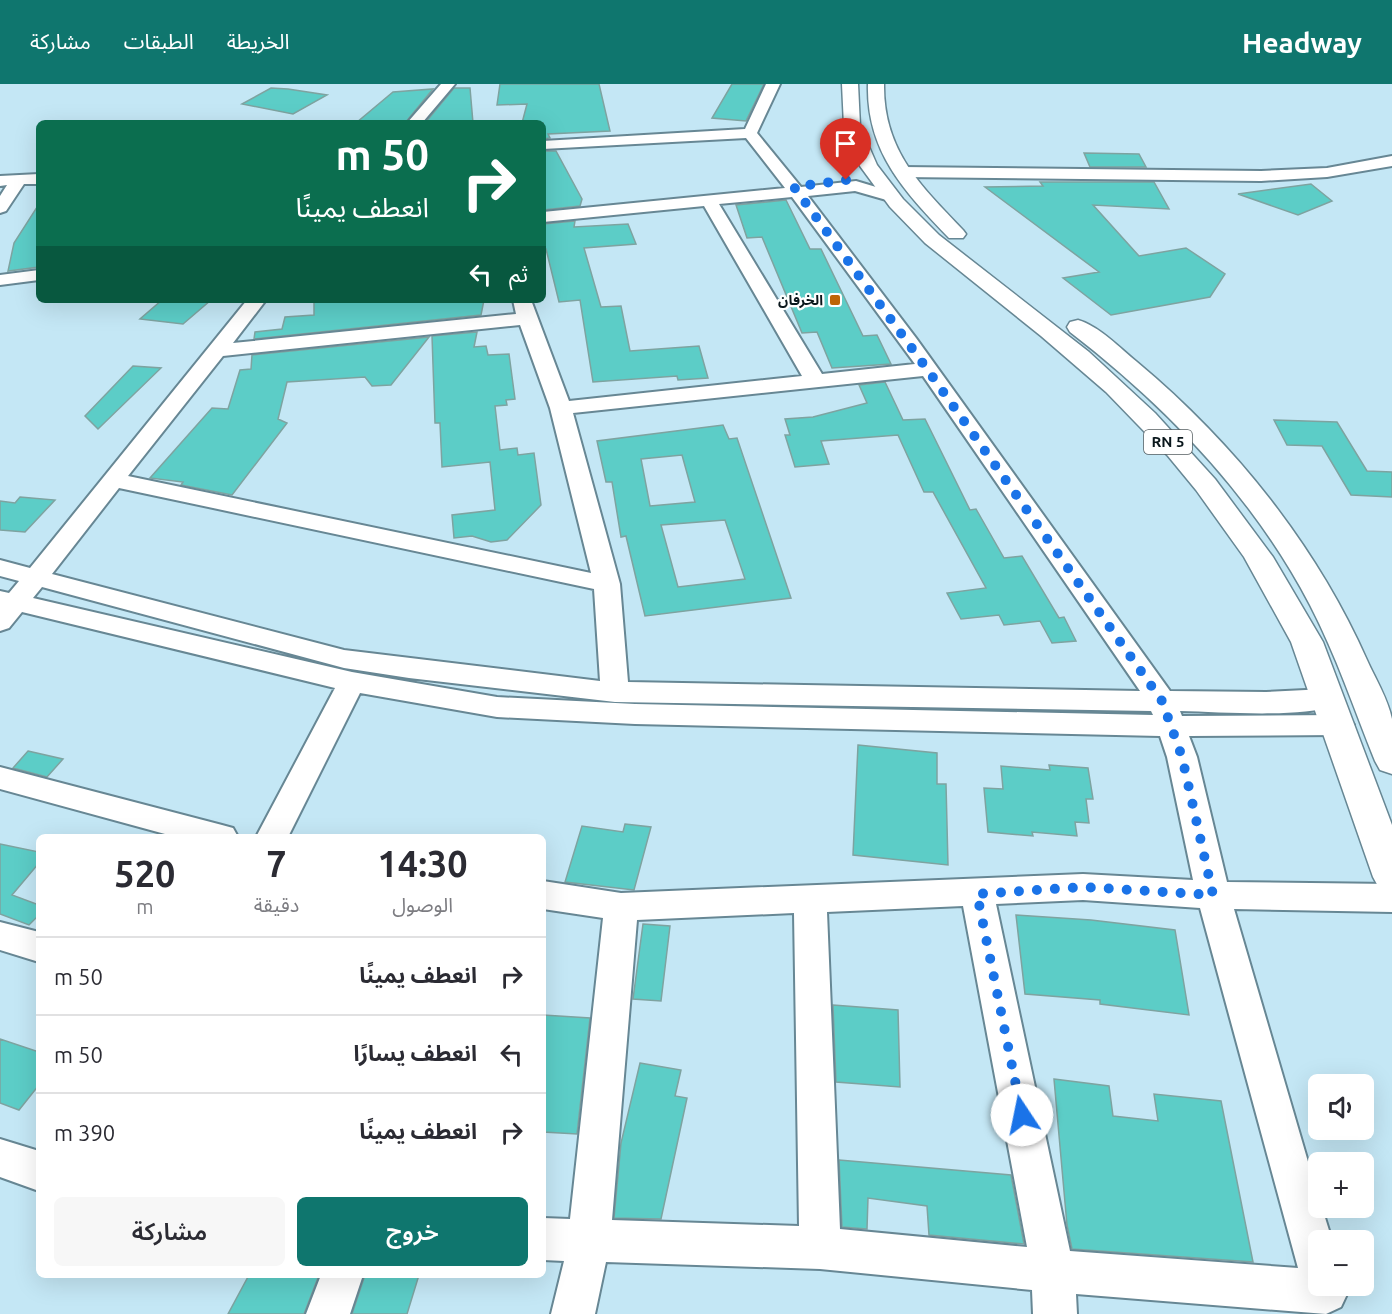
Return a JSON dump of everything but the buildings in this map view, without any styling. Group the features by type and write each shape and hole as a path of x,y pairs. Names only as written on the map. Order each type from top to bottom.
{"highway":[{"name":"RN 5","path":"850,84 851,126 864,157 890,196 940,246 1089,364 1196,471 1228,509 1278,588 1317,666 1326,699 1339,725 1392,877"},
{"name":"RN 5","path":"876,84 874,100 877,126 902,172 960,237 1136,373 1169,402 1224,460 1284,539 1315,587 1392,761"}],"street":[{"path":"417,120 448,84"},
{"path":"750,133 773,84"},
{"path":"546,145 750,133"},
{"path":"750,133 796,190 927,369 1167,713 1213,895 1308,1230"},
{"path":"546,217 796,190 846,180 856,172 864,157"},
{"path":"902,172 1080,171 1284,176 1320,175 1392,161"},
{"path":"0,181 36,179"},
{"path":"0,208 19,180"},
{"path":"546,210 856,186 890,196"},
{"path":"709,201 816,381"},
{"path":"0,280 36,275"},
{"path":"0,290 36,285"},
{"path":"5,608 34,577 255,303"},
{"path":"216,351 524,310 561,408 607,584 615,692"},
{"path":"561,408 927,369"},
{"path":"112,480 607,584"},
{"path":"0,568 344,659 409,669 615,692 1167,713 1339,725"},
{"path":"5,608 352,682 497,707 635,714 1167,713 1266,702 1326,699"},
{"path":"275,834 352,682"},
{"path":"0,778 211,834"},
{"path":"546,895 621,907 977,894 1083,887 1213,895 1392,898"},
{"path":"977,894 1053,1271 1055,1314"},
{"path":"810,899 820,1248"},
{"path":"573,1314 589,1242 621,907"},
{"path":"0,936 36,946"},
{"path":"0,1158 36,1171"},
{"path":"546,1239 820,1248 1053,1271 1308,1288"},
{"path":"328,1314 341,1278"}],"place":[{"name":"الخرفان","path":"835,300"}],"route":[{"path":"846,180 794,187 927,369 1162,701 1182,757 1213,895 1083,887 977,894 1022,1115"}]}
